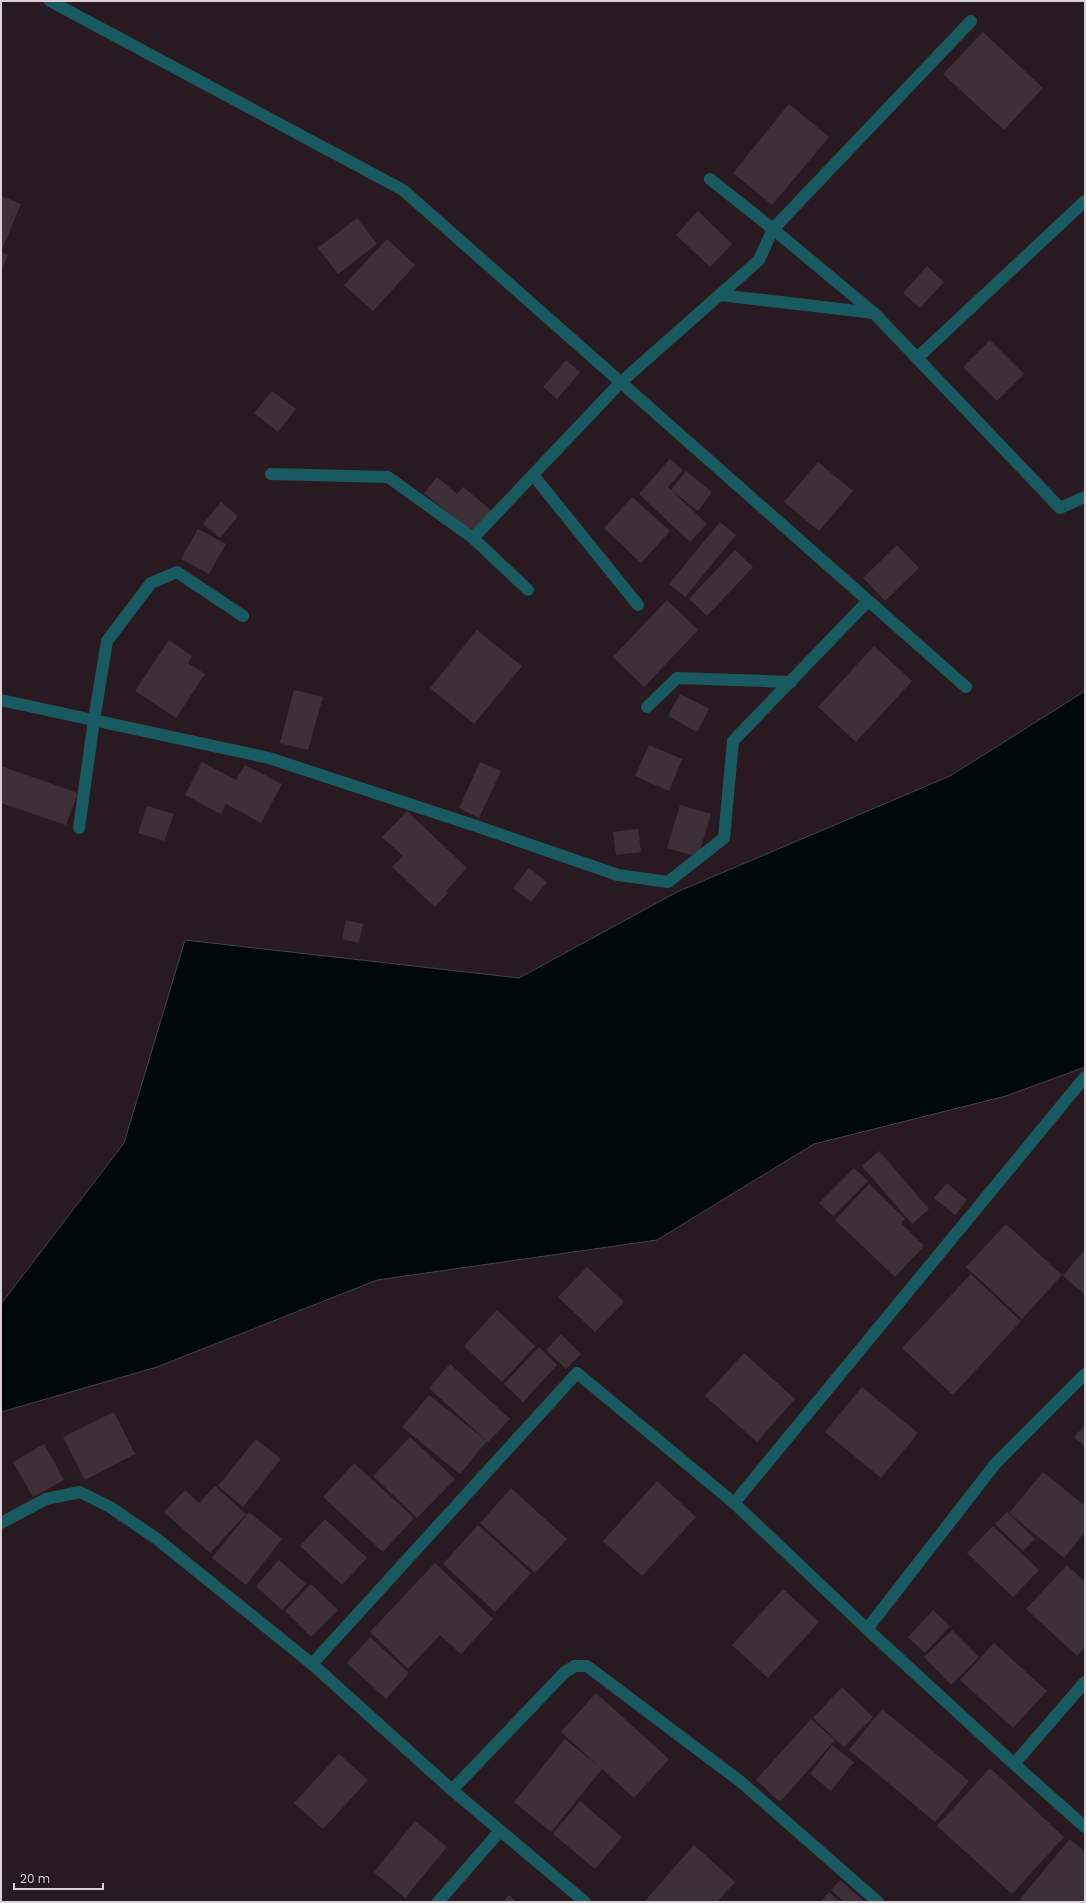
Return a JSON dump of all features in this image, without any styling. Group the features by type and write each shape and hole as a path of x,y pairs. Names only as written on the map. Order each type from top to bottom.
{"street":[{"path":"50,1 403,190 966,687"},
{"path":"473,538 620,383 759,260 774,229 971,21"},
{"path":"710,179 774,229 874,313 1060,508 1085,497"},
{"path":"917,358 1085,201"},
{"path":"720,295 874,313"},
{"path":"271,474 388,477 473,538 528,590"},
{"path":"533,475 638,605"},
{"path":"79,828 107,641 151,583 177,572 243,616"},
{"path":"1,700 269,758 476,826 618,876 668,882 724,838 733,741 868,601"},
{"path":"647,708 677,678 791,682"},
{"path":"734,1503 1085,1077"},
{"path":"312,1664 577,1373 734,1503 867,1629 1085,1827"},
{"path":"867,1629 996,1463 1085,1374"},
{"path":"1,1523 46,1499 80,1492 110,1507 156,1539 312,1664 452,1790 585,1902"},
{"path":"452,1790 565,1672 576,1666 587,1666 741,1782 878,1902"},
{"path":"1014,1764 1085,1682"},
{"path":"438,1902 500,1831"}],"shaded area":[{"path":"1085,691 1085,1067 1006,1096 814,1144 657,1240 377,1280 157,1367 1,1412 1,1304 124,1143 185,940 519,978 677,892 950,776"}],"building":[{"path":"983,32 1043,88 1004,130 943,74"},
{"path":"789,104 829,137 772,205 733,173"},
{"path":"1,196 21,204 1,252"},
{"path":"698,211 732,244 710,267 676,235"},
{"path":"357,218 377,244 338,274 318,248"},
{"path":"387,239 415,265 373,311 344,285"},
{"path":"1,252 8,255 1,273"},
{"path":"927,266 944,282 920,308 903,293"},
{"path":"990,340 1024,374 997,401 963,367"},
{"path":"566,360 580,372 557,399 543,387"},
{"path":"272,391 296,409 278,432 254,413"},
{"path":"670,459 683,470 668,487 707,524 690,542 639,494"},
{"path":"818,462 853,491 819,531 784,502"},
{"path":"686,471 712,492 698,511 671,490"},
{"path":"437,477 457,494 463,487 492,511 474,533 424,493"},
{"path":"632,497 670,531 641,563 604,528"},
{"path":"221,502 238,516 220,538 203,524"},
{"path":"720,522 736,535 685,597 669,584"},
{"path":"198,529 226,544 209,574 181,559"},
{"path":"897,545 919,568 885,601 863,578"},
{"path":"735,550 753,567 707,616 689,599"},
{"path":"667,600 698,630 644,687 613,657"},
{"path":"477,630 522,666 474,724 430,688"},
{"path":"169,640 192,656 188,663 205,674 176,718 135,691"},
{"path":"874,646 912,681 856,742 818,707"},
{"path":"294,690 323,697 308,750 280,743"},
{"path":"680,694 709,709 697,732 668,716"},
{"path":"649,745 682,759 669,791 635,776"},
{"path":"202,762 236,780 245,765 282,784 261,823 226,804 221,814 185,795"},
{"path":"480,762 501,771 479,818 459,808"},
{"path":"1,766 78,793 66,825 1,803"},
{"path":"680,805 711,814 698,857 667,848"},
{"path":"147,806 174,814 164,841 138,833"},
{"path":"407,811 467,868 446,891 448,893 435,907 392,867 403,856 382,837"},
{"path":"638,829 641,852 616,855 613,832"},
{"path":"529,868 547,882 531,902 513,888"},
{"path":"346,920 363,924 359,943 342,939"},
{"path":"879,1151 929,1209 912,1224 862,1166"},
{"path":"854,1168 868,1181 833,1216 819,1203"},
{"path":"947,1183 967,1200 955,1215 934,1198"},
{"path":"869,1184 905,1219 901,1223 924,1246 895,1277 835,1220"},
{"path":"1006,1224 1062,1275 1022,1319 966,1267"},
{"path":"1085,1249 1085,1295 1063,1276"},
{"path":"587,1267 624,1302 595,1332 558,1297"},
{"path":"971,1274 1021,1321 953,1395 902,1348"},
{"path":"497,1310 535,1346 502,1382 464,1346"},
{"path":"561,1334 581,1354 566,1369 546,1350"},
{"path":"539,1347 557,1365 523,1402 504,1384"},
{"path":"744,1353 795,1399 757,1442 705,1396"},
{"path":"450,1364 510,1419 488,1442 429,1388"},
{"path":"862,1387 918,1433 881,1478 825,1432"},
{"path":"429,1395 487,1441 460,1474 402,1427"},
{"path":"114,1412 135,1454 85,1480 63,1437"},
{"path":"1085,1425 1085,1447 1074,1437"},
{"path":"410,1437 455,1479 417,1518 373,1476"},
{"path":"256,1439 281,1459 243,1507 218,1486"},
{"path":"44,1444 64,1480 33,1497 13,1462"},
{"path":"354,1463 414,1518 383,1552 323,1497"},
{"path":"1043,1472 1085,1506 1085,1532 1064,1558 1009,1513"},
{"path":"657,1481 696,1517 642,1576 603,1541"},
{"path":"215,1486 246,1514 210,1553 164,1512 185,1490 199,1503"},
{"path":"511,1488 567,1539 535,1573 480,1523"},
{"path":"249,1512 282,1539 246,1585 212,1558"},
{"path":"1007,1512 1035,1539 1023,1551 995,1524"},
{"path":"325,1519 367,1558 342,1585 300,1546"},
{"path":"478,1525 531,1573 495,1612 443,1564"},
{"path":"993,1526 1039,1570 1013,1597 967,1553"},
{"path":"279,1560 306,1584 282,1610 256,1586"},
{"path":"435,1563 493,1619 461,1654 440,1635 408,1669 370,1632"},
{"path":"1067,1565 1085,1582 1085,1647 1077,1656 1026,1609"},
{"path":"311,1584 338,1610 311,1637 285,1611"},
{"path":"783,1589 819,1622 768,1678 732,1645"},
{"path":"933,1610 950,1626 925,1653 908,1637"},
{"path":"952,1630 979,1657 951,1685 924,1657"},
{"path":"370,1637 409,1673 386,1699 347,1663"},
{"path":"994,1643 1047,1691 1013,1728 960,1680"},
{"path":"842,1687 873,1717 844,1747 813,1718"},
{"path":"596,1693 669,1759 634,1798 561,1732"},
{"path":"882,1709 969,1781 935,1822 849,1750"},
{"path":"811,1719 835,1740 780,1802 756,1780"},
{"path":"565,1739 602,1769 551,1832 514,1802"},
{"path":"832,1745 854,1762 831,1791 810,1774"},
{"path":"339,1754 368,1780 323,1829 294,1803"},
{"path":"990,1768 1064,1837 1012,1894 937,1826"},
{"path":"580,1801 622,1837 595,1869 553,1834"},
{"path":"415,1821 447,1847 405,1898 374,1872"},
{"path":"1070,1839 1085,1852 1085,1902 1023,1902 1020,1899"},
{"path":"694,1845 735,1882 717,1902 644,1902"},
{"path":"840,1880 863,1900 861,1902 844,1902 831,1890"},
{"path":"829,1892 840,1902 820,1902"},
{"path":"509,1895 517,1902 503,1902"}]}
